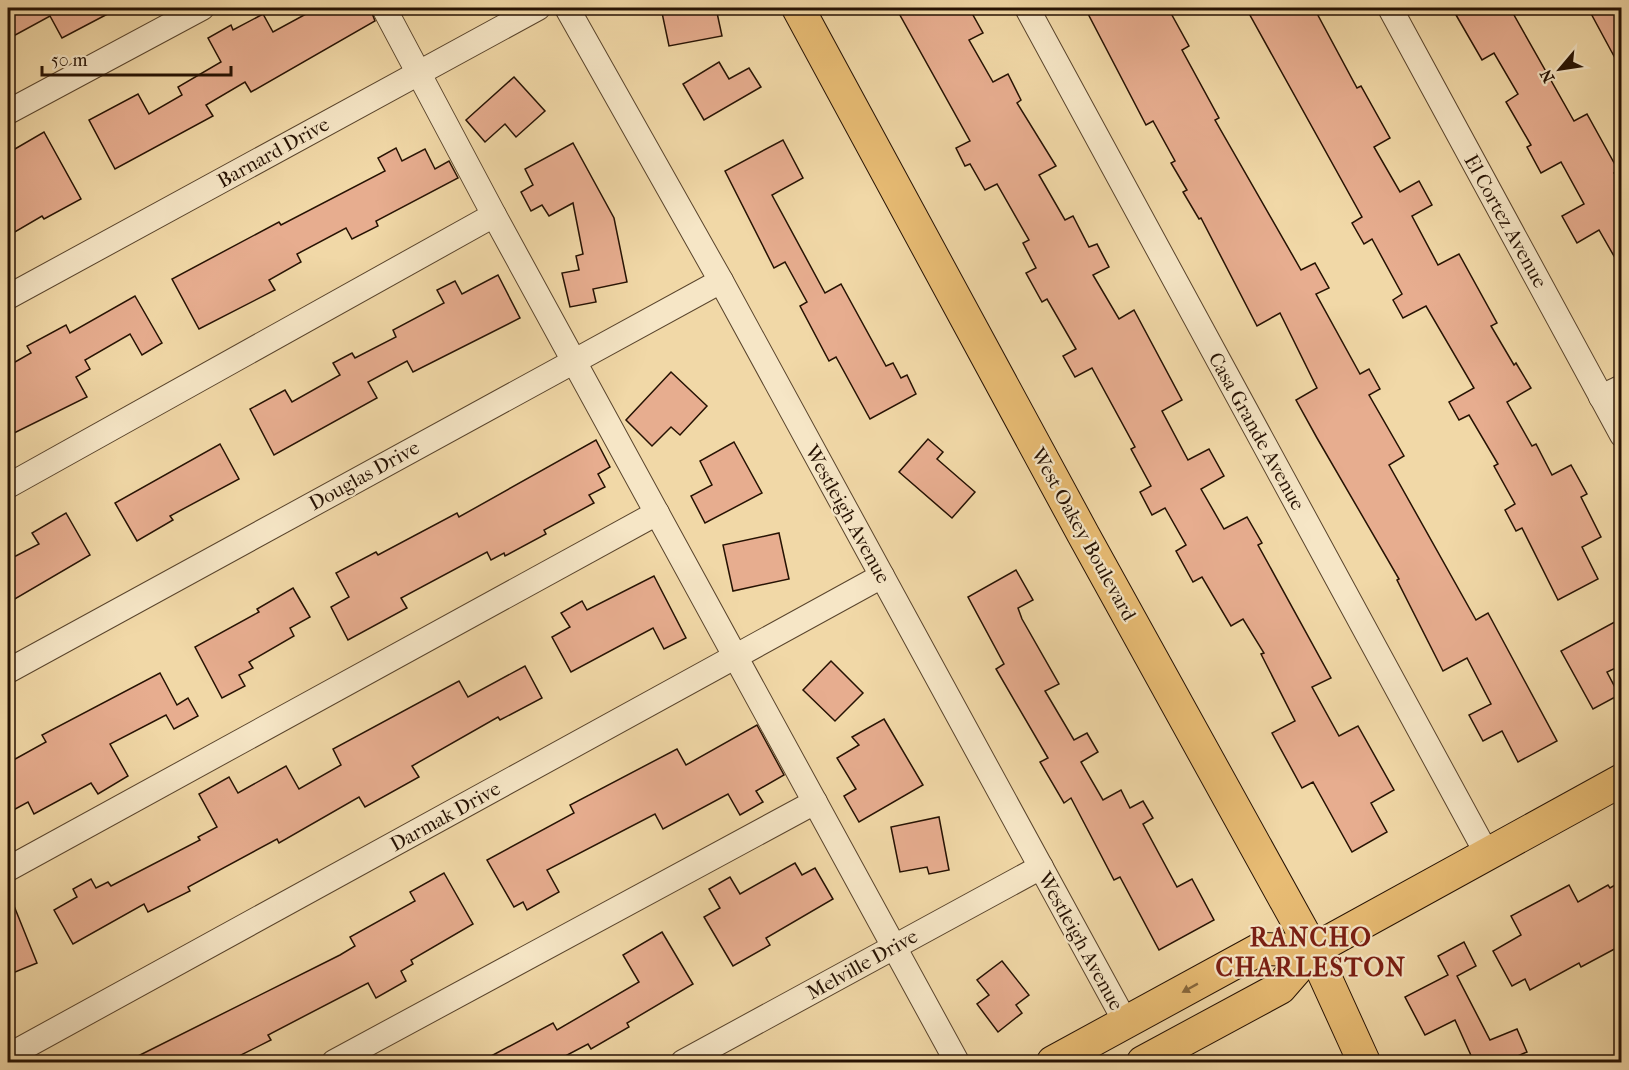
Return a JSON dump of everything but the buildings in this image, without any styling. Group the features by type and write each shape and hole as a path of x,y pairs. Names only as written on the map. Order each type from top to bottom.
{"main road":[{"name":"West Oakey Boulevard","path":"798,8 1313,950 1364,1062"},
{"path":"1143,1062 1280,987 1313,950 1622,780"},
{"path":"1053,1062 1260,949 1313,950"}],"street":[{"path":"8,112 202,8"},
{"path":"384,8 734,657 957,1062"},
{"name":"Barnard Drive","path":"8,297 538,8"},
{"name":"Westleigh Avenue","path":"567,8 721,281 1126,1023"},
{"name":"Casa Grande Avenue","path":"1027,8 1487,854"},
{"name":"El Cortez Avenue","path":"1390,8 1612,392 1622,435"},
{"path":"8,486 494,215"},
{"name":"Douglas Drive","path":"8,671 721,281"},
{"path":"8,869 657,513"},
{"name":"Darmak Drive","path":"8,1056 882,576"},
{"path":"334,1062 814,802"},
{"name":"Melville Drive","path":"683,1062 1041,867"}],"district":[{"name":"RANCHO CHARLESTON","path":"1311,952"}]}
